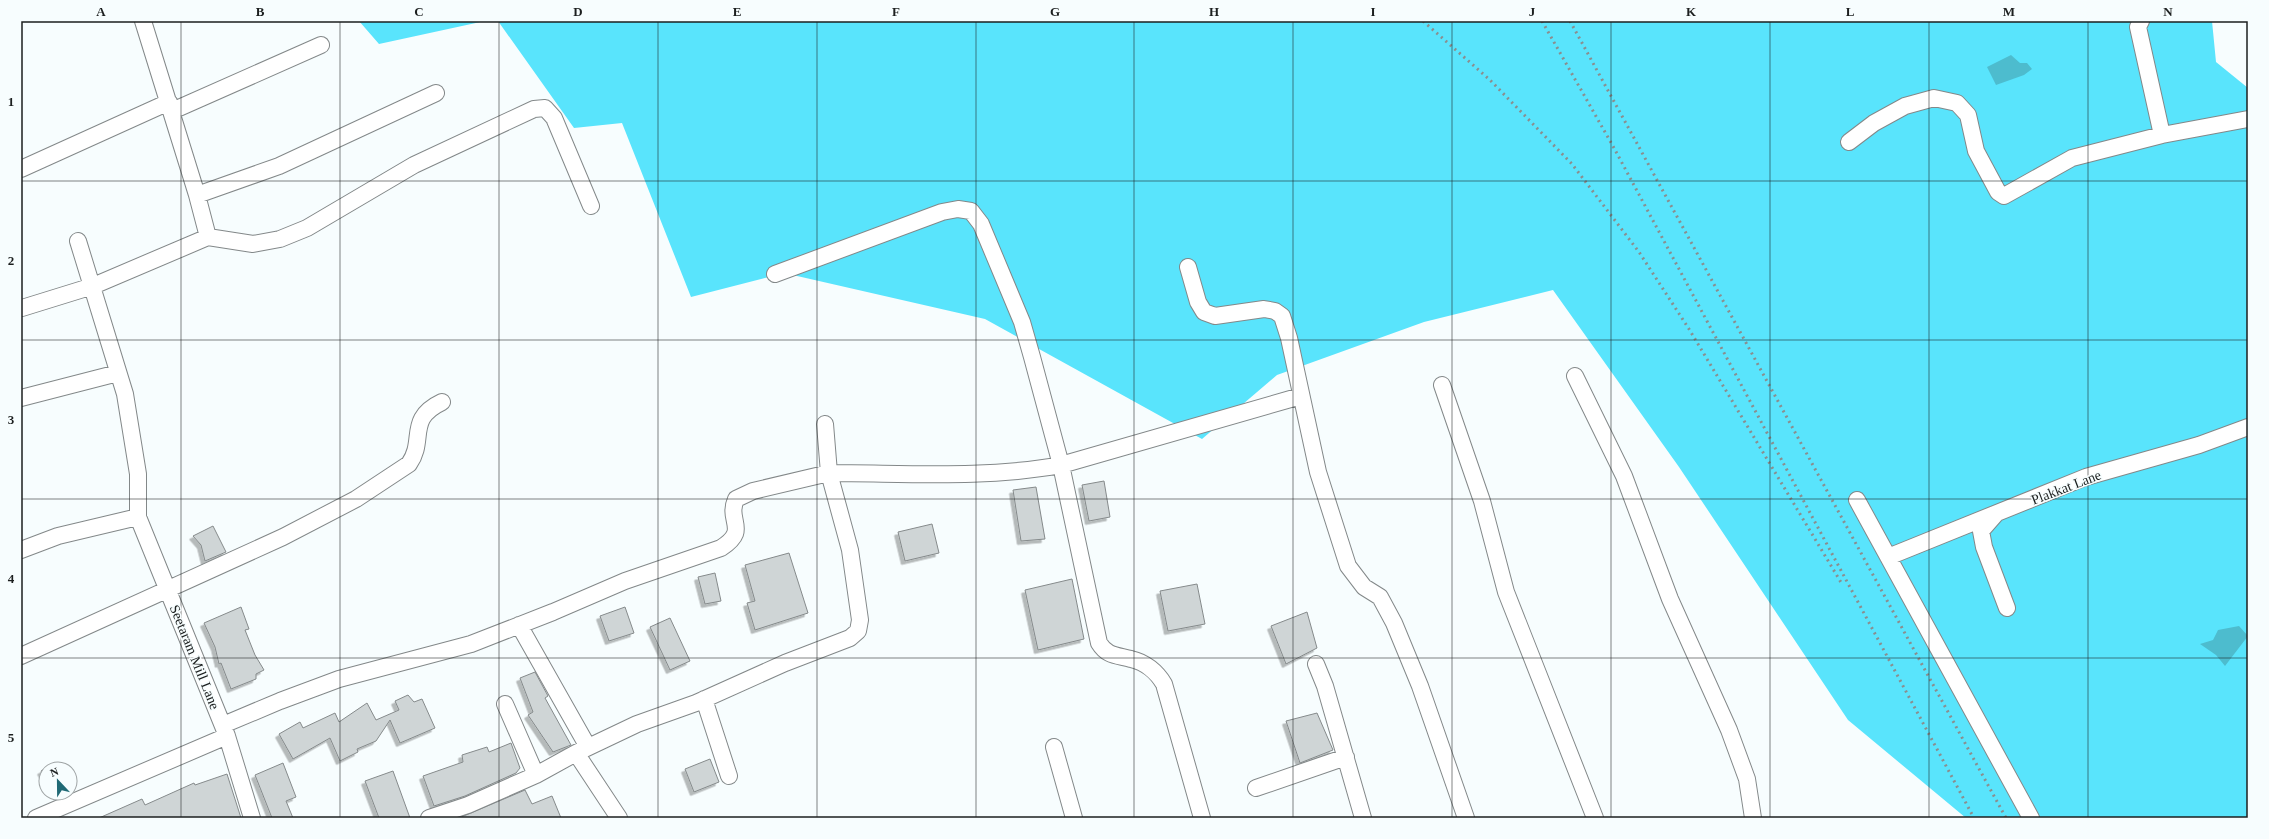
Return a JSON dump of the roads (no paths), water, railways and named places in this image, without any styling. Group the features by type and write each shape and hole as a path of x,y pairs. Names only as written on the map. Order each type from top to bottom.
{"street":[{"path":"143,21 171,107 208,237"},
{"path":"2140,21 2138,27 2162,135"},
{"path":"21,169 321,45"},
{"path":"197,195 279,166 436,93"},
{"path":"1849,142 1874,123 1905,106 1934,98 1957,103 1968,115 1976,151 1998,192 2004,196 2072,158 2162,135 2248,119"},
{"path":"22,308 93,286 208,237 253,244 280,239 307,228 414,165 534,108 545,108 554,118 591,206"},
{"path":"775,274 942,212 958,209 971,211 982,224 1022,322 1032,357 1062,465 1099,643 1104,651 1115,656 1132,659 1158,673 1164,684 1202,818"},
{"name":"Seetaram Mill Lane","path":"78,241 125,394 138,474 138,517 225,730 252,818"},
{"path":"1188,267 1198,302 1204,312 1215,316 1264,309 1275,311 1282,316 1290,338 1318,472 1348,566 1364,587 1380,597 1394,624 1420,686 1466,818"},
{"path":"21,398 118,373"},
{"path":"1576,376 1624,476 1670,600 1729,730 1747,779 1752,818"},
{"path":"1442,385 1482,501 1506,592 1595,818"},
{"path":"36,818 225,730 280,700 339,679 471,644 519,626 624,580 721,548 732,540 737,531 732,508 736,499 753,491 829,473 983,473 1031,471 1062,465 1301,396"},
{"path":"21,656 167,588 283,537 356,499 409,464 413,458 423,416 429,408 442,402"},
{"path":"429,818 468,805 536,775 582,750 637,724 704,699 785,663 850,638 858,631 860,620 850,550 829,473 825,424"},
{"name":"Plakkat Lane","path":"1888,557 2086,477 2199,445 2248,427"},
{"path":"1857,500 2031,818"},
{"path":"1996,514 1981,532 1984,547 2007,608"},
{"path":"21,550 58,536 138,517"},
{"path":"519,626 582,750 619,818"},
{"path":"1316,664 1325,686 1364,818"},
{"path":"704,699 729,776"},
{"path":"505,704 536,775"},
{"path":"1054,747 1074,818"},
{"path":"1256,788 1346,757"}],"railway":[{"path":"1423,21 1490,80 1572,164 1639,252 1689,329 1842,584"},
{"path":"1542,21 1614,148 1974,818"},
{"path":"1570,21 2006,818"}]}
